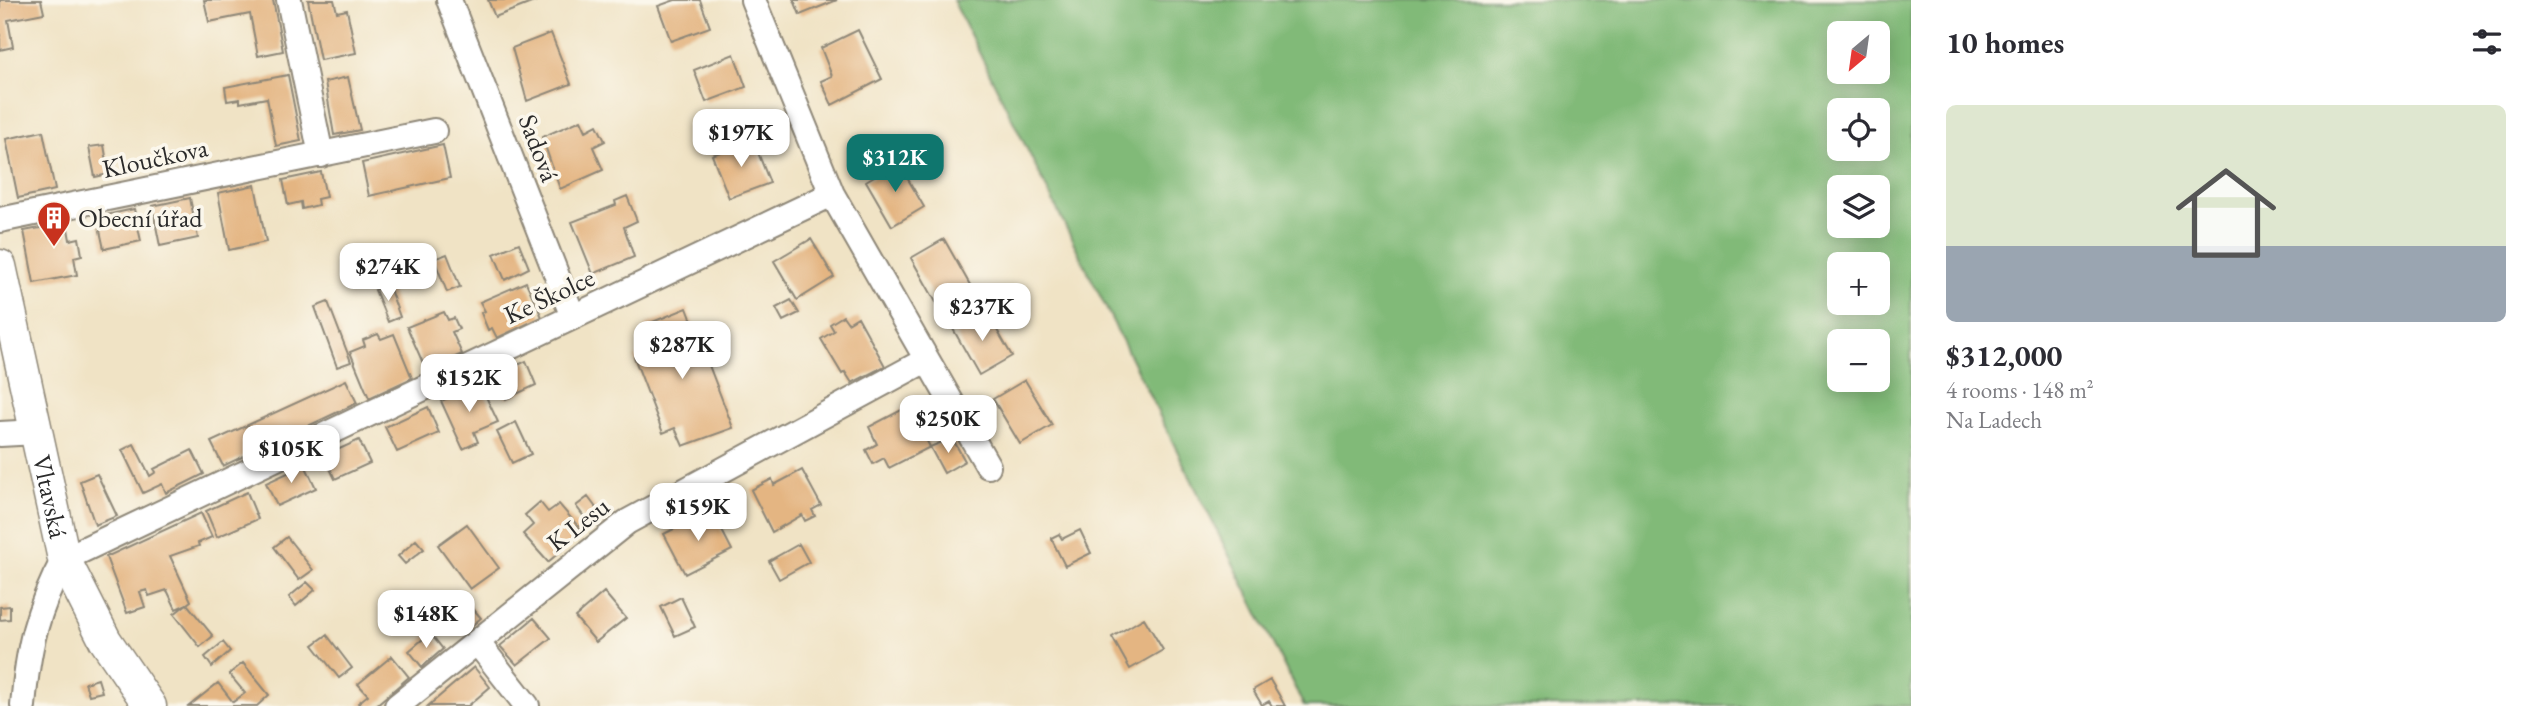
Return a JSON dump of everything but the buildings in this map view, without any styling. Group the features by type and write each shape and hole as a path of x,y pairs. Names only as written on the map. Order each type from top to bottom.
{"street":[{"path":"289,0 321,155"},
{"name":"Sadová","path":"449,0 573,317"},
{"path":"753,0 832,194 988,466"},
{"name":"Kloučkova","path":"0,220 434,131"},
{"name":"Ke Školce","path":"64,559 832,194"},
{"name":"Vltavská","path":"0,266 64,559 105,640 150,706"},
{"name":"K Lesu","path":"397,706 627,522 926,360"},
{"path":"0,434 37,432"},
{"path":"23,706 28,652 43,597 64,559"},
{"path":"477,642 527,706"}],"green space":[{"path":"953,0 1911,0 1911,706 1304,706"}],"place":[{"name":"Obecní úřad","path":"54,248"}]}
